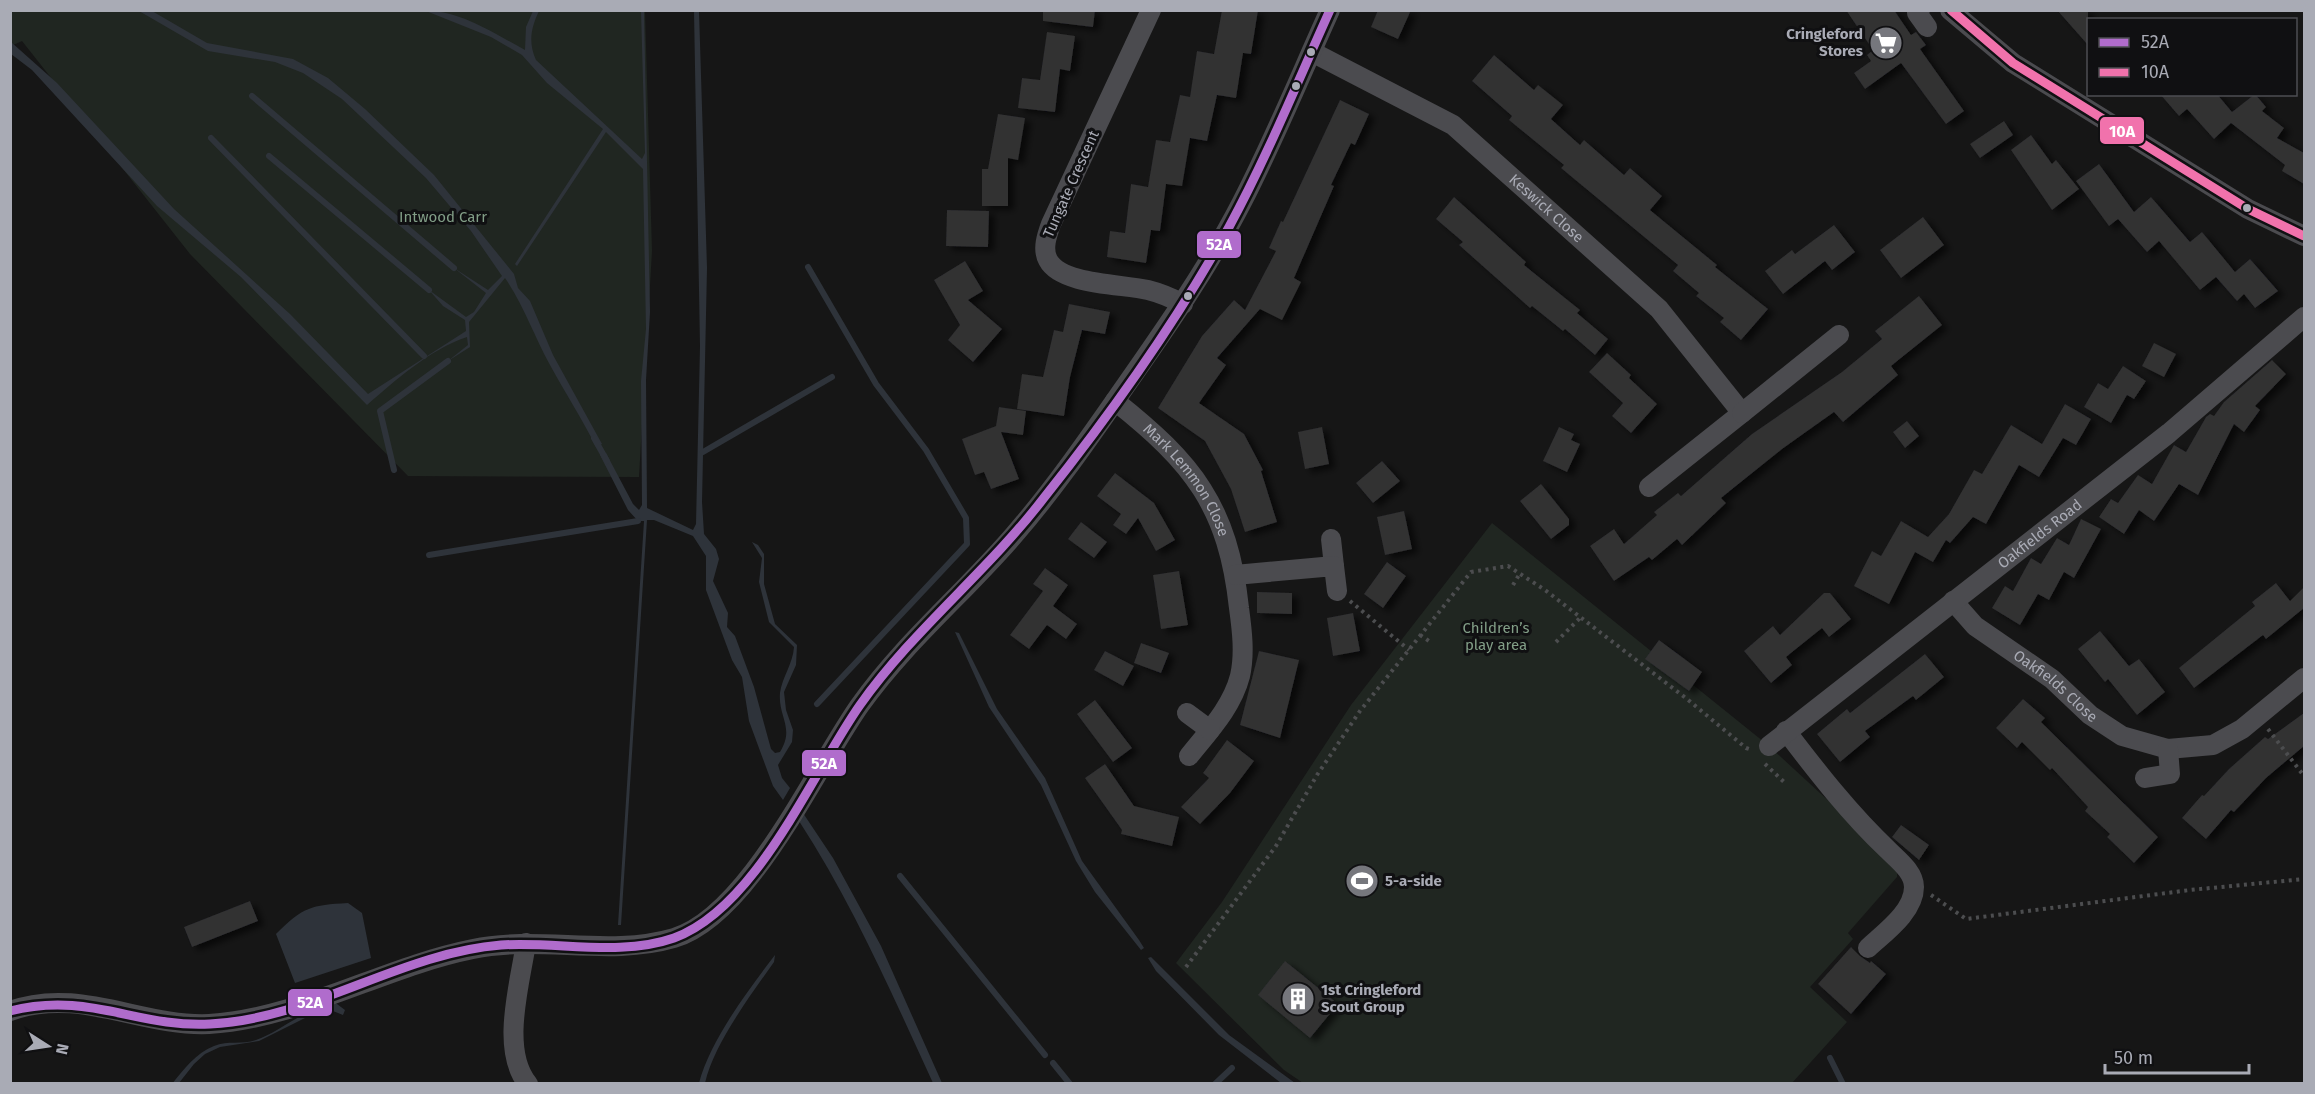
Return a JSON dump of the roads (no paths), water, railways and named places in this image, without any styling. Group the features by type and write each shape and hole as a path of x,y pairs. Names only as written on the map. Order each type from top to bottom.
{"street":[{"name":"Tungate Crescent","path":"1151,10 1051,224 1045,242 1047,259 1055,269 1071,277 1149,290 1183,304"},
{"path":"10,1011 43,1003 70,1002 163,1020 204,1024 242,1020 317,1000 412,965 476,948 526,943 612,946 669,939 684,934 711,918 725,904 788,823 867,696 899,656 1014,536 1069,466 1183,304 1244,199 1330,10"},
{"path":"1950,10 2013,63 2248,209 2304,236"},
{"name":"Keswick Close","path":"1312,52 1453,125 1659,309 1742,412"},
{"name":"Oakfields Road","path":"1769,746 2169,433 2304,317"},
{"path":"1649,487 1839,335"},
{"name":"Mark Lemmon Close","path":"1115,401 1154,432 1181,458 1217,514 1235,575 1243,646 1240,675 1231,699 1190,756"},
{"path":"1331,539 1337,591"},
{"path":"1235,575 1334,566"},
{"name":"Oakfields Close","path":"1953,602 1975,626 2052,679 2090,715 2122,736 2168,749 2213,745 2242,729 2304,678"},
{"path":"1187,713 1210,730"},
{"path":"1786,731 1832,791 1907,868 1914,885 1912,899 1901,915 1868,948"},
{"path":"2145,778 2170,774 2168,749"},
{"path":"526,943 513,1036 518,1071 528,1083"}],"waterway":[{"path":"252,96 454,268"},
{"path":"211,138 424,356"},
{"path":"269,156 429,290"},
{"path":"808,267 876,384 926,450 966,518 967,544 817,704"},
{"path":"394,470 380,411 448,361"},
{"path":"703,452 832,377"},
{"path":"594,438 607,461"},
{"path":"429,555 638,521"},
{"path":"900,876 1045,1055"},
{"path":"1830,1058 1843,1084"},
{"path":"1053,1063 1070,1084"},
{"path":"1215,1084 1232,1068"}],"place":[{"name":"Cringleford Stores","path":"1886,43"},
{"name":"5-a-side","path":"1362,881"},
{"name":"1st Cringleford Scout Group","path":"1298,999"}],"park label":[{"name":"Intwood Carr","path":"443,217"},
{"name":"Children’s play area","path":"1496,636"}]}
